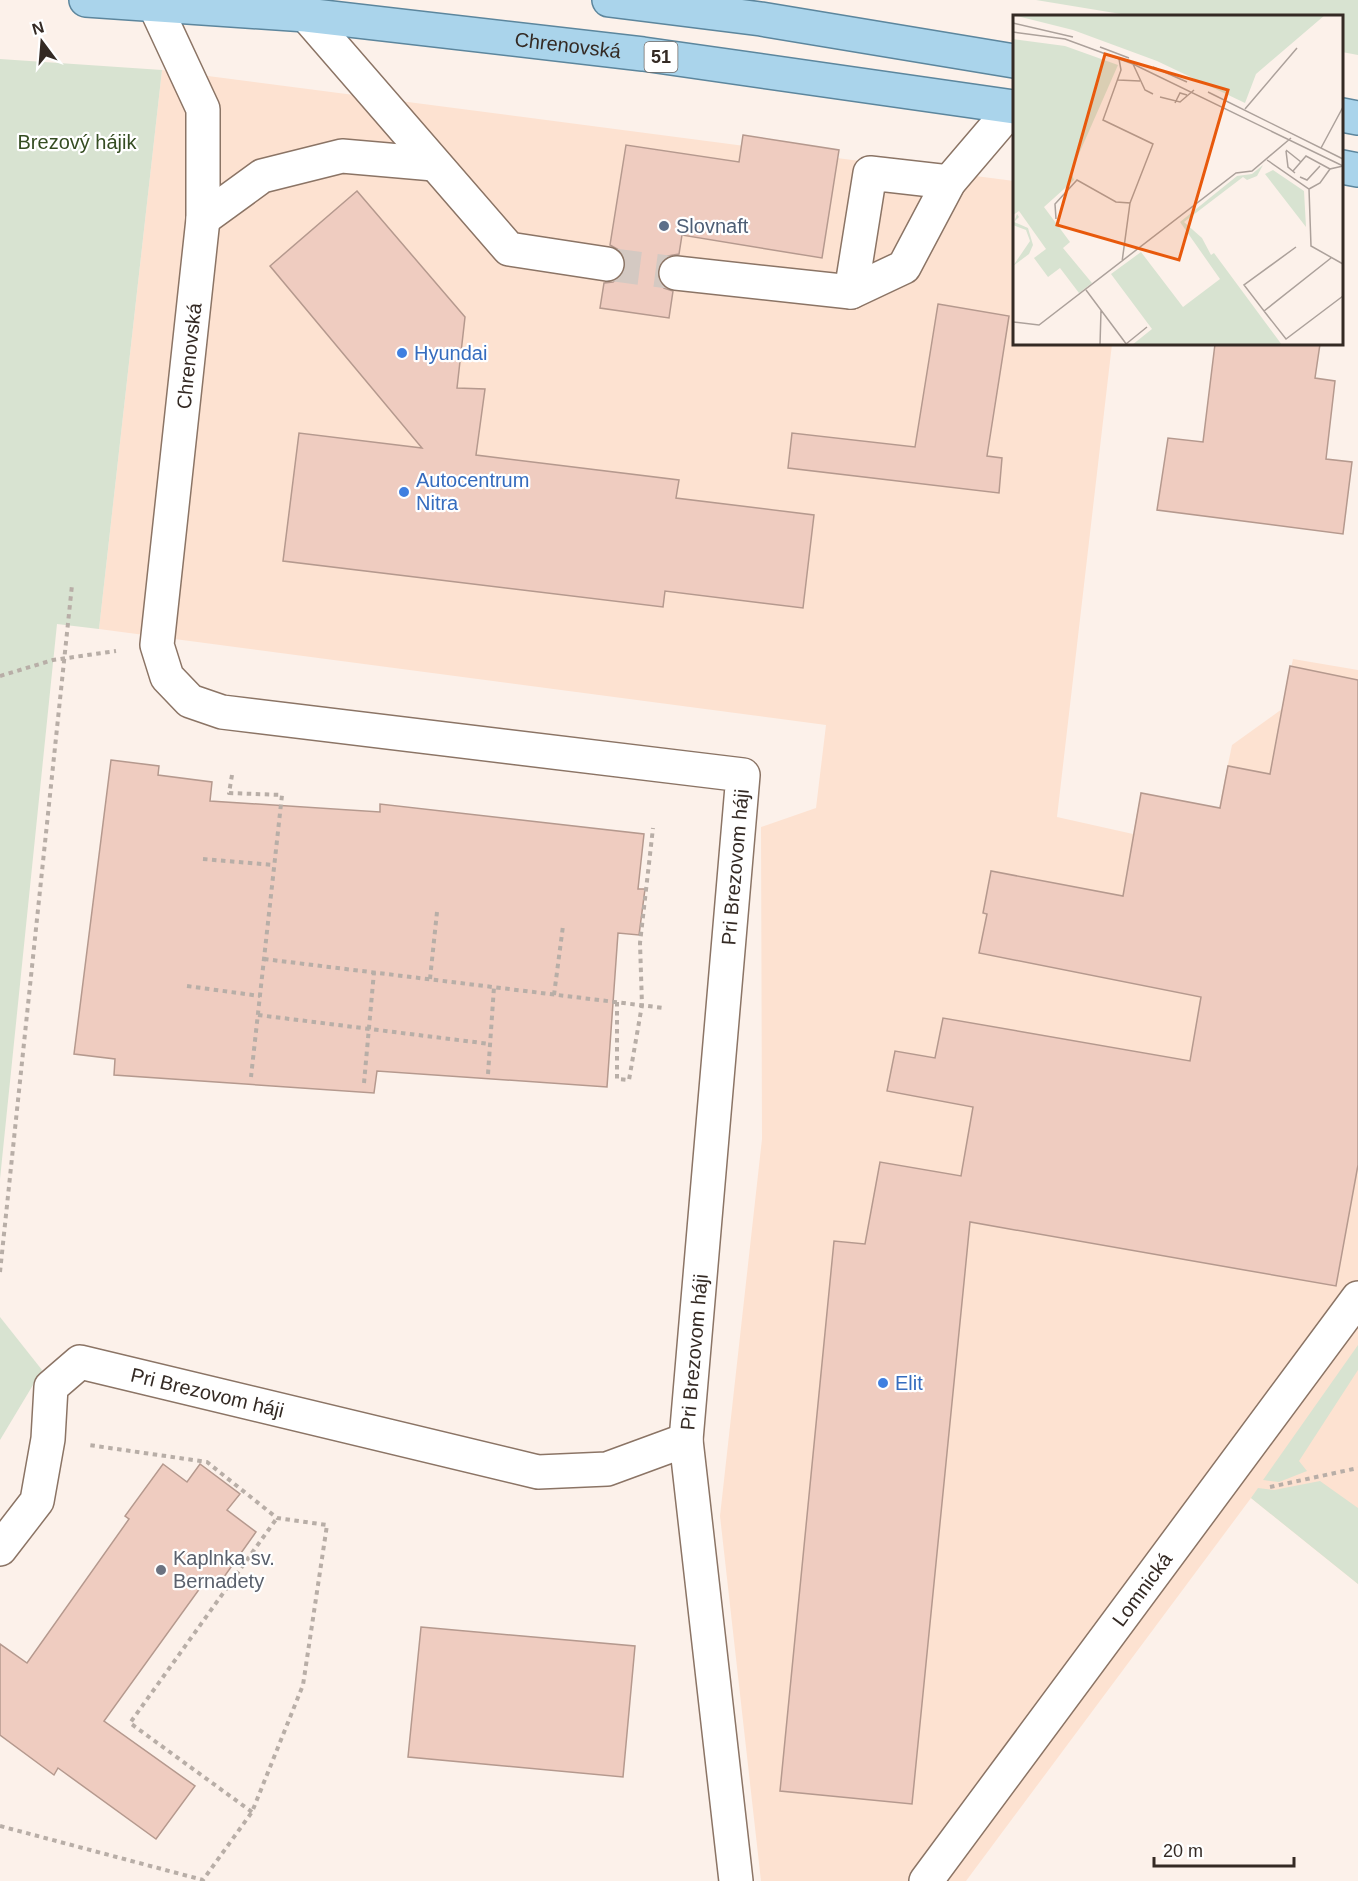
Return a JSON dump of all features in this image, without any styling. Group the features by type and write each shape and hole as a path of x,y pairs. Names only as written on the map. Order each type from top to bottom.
{"main road":[{"name":"Chrenovská","path":"86,0 306,15 643,54 1013,107"},
{"path":"609,0 761,19 1013,61"},
{"path":"1343,115 1358,118"},
{"path":"1343,167 1358,170"}],"street":[{"name":"Chrenovská","path":"154,6 203,109 203,219 157,645"},
{"path":"306,15 509,249 607,264"},
{"path":"676,273 851,292 904,267 949,182 1013,108"},
{"path":"203,219 262,176 342,156 434,164"},
{"path":"851,292 870,173 949,182"},
{"name":"Pri Brezovom háji","path":"157,645 167,677 190,701 222,712 743,775 686,1440 735,1881"},
{"name":"Lomnická","path":"926,1881 1358,1298"},
{"name":"Pri Brezovom háji","path":"48,1439 51,1387 80,1362 538,1472 607,1469 686,1440"},
{"path":"0,1549 38,1501 48,1439"}],"path":[{"path":"0,1272 72,585"},
{"path":"0,676 53,660 157,645"},
{"path":"232,776 229,793 282,795 251,1077"},
{"path":"617,1002 617,1079 629,1080 642,1005 640,943 653,828"},
{"path":"203,859 274,865"},
{"path":"430,979 436,912"},
{"path":"554,994 563,926"},
{"path":"264,959 664,1008"},
{"path":"364,1083 374,972"},
{"path":"187,986 260,996"},
{"path":"488,1074 494,987"},
{"path":"258,1015 490,1044"},
{"path":"0,1826 203,1880 252,1812 303,1685 327,1525 277,1518 207,1462 48,1439"},
{"path":"1229,1473 1272,1487 1358,1468"},
{"path":"252,1812 130,1723 277,1518"}],"shaded area":[{"path":"162,70 1013,181 1013,345 1112,345 1057,817 1133,834 1141,793 1219,808 1232,745 1282,709 1293,659 1358,670 1358,1584 1251,1498 966,1881 761,1881 720,1516 762,1139 761,827 816,808 826,725 99,629"}],"green space":[{"path":"1036,0 1358,0 1358,55 1343,52 1343,15 1127,15"},
{"name":"Brezový hájik","path":"0,59 162,70 99,629 57,624 0,1179"},
{"path":"0,1317 42,1370 0,1440"},
{"path":"1358,1345 1358,1370 1299,1461 1307,1471 1279,1482 1263,1480"},
{"path":"1320,1481 1358,1508 1358,1584 1251,1498 1258,1488 1274,1490"}],"building":[{"path":"743,135 839,150 822,258 682,235 679,254 668,256 661,261 657,270 659,281 664,288 673,291 669,318 600,308 604,283 613,282 621,276 626,266 625,258 619,250 610,245 626,145 739,162"},
{"path":"357,191 465,317 457,388 485,389 476,455 679,480 676,498 814,515 803,608 665,591 663,607 283,561 299,433 422,448 270,266"},
{"path":"938,304 1009,316 987,456 1002,458 999,493 788,468 792,433 915,447"},
{"path":"1215,345 1320,345 1315,378 1335,381 1326,459 1352,462 1343,534 1157,510 1168,438 1203,442"},
{"path":"1290,666 1358,680 1358,1165 1336,1286 970,1222 912,1804 780,1791 834,1241 865,1244 880,1162 961,1176 973,1107 887,1091 895,1051 935,1058 943,1018 1190,1061 1201,997 979,953 987,914 983,913 991,871 1123,896 1141,793 1220,808 1228,766 1270,774"},
{"path":"111,760 159,766 158,775 212,782 210,801 380,812 380,804 644,834 638,889 645,889 639,935 618,933 607,1087 377,1071 374,1093 114,1075 115,1059 74,1054"},
{"path":"163,1464 187,1482 200,1464 240,1494 227,1510 256,1532 219,1584 208,1577 104,1721 195,1786 156,1839 58,1768 54,1775 0,1735 0,1644 27,1663 129,1519 125,1516"},
{"path":"421,1627 635,1646 623,1777 408,1757"}],"tunnel":[{"path":"607,264 676,273"}],"place":[{"name":"Slovnaft","path":"664,226"},
{"name":"Hyundai","path":"402,353"},
{"name":"Autocentrum Nitra","path":"404,492"},
{"name":"Elit","path":"883,1383"},
{"name":"Kaplnka sv. Bernadety","path":"161,1570"}]}
